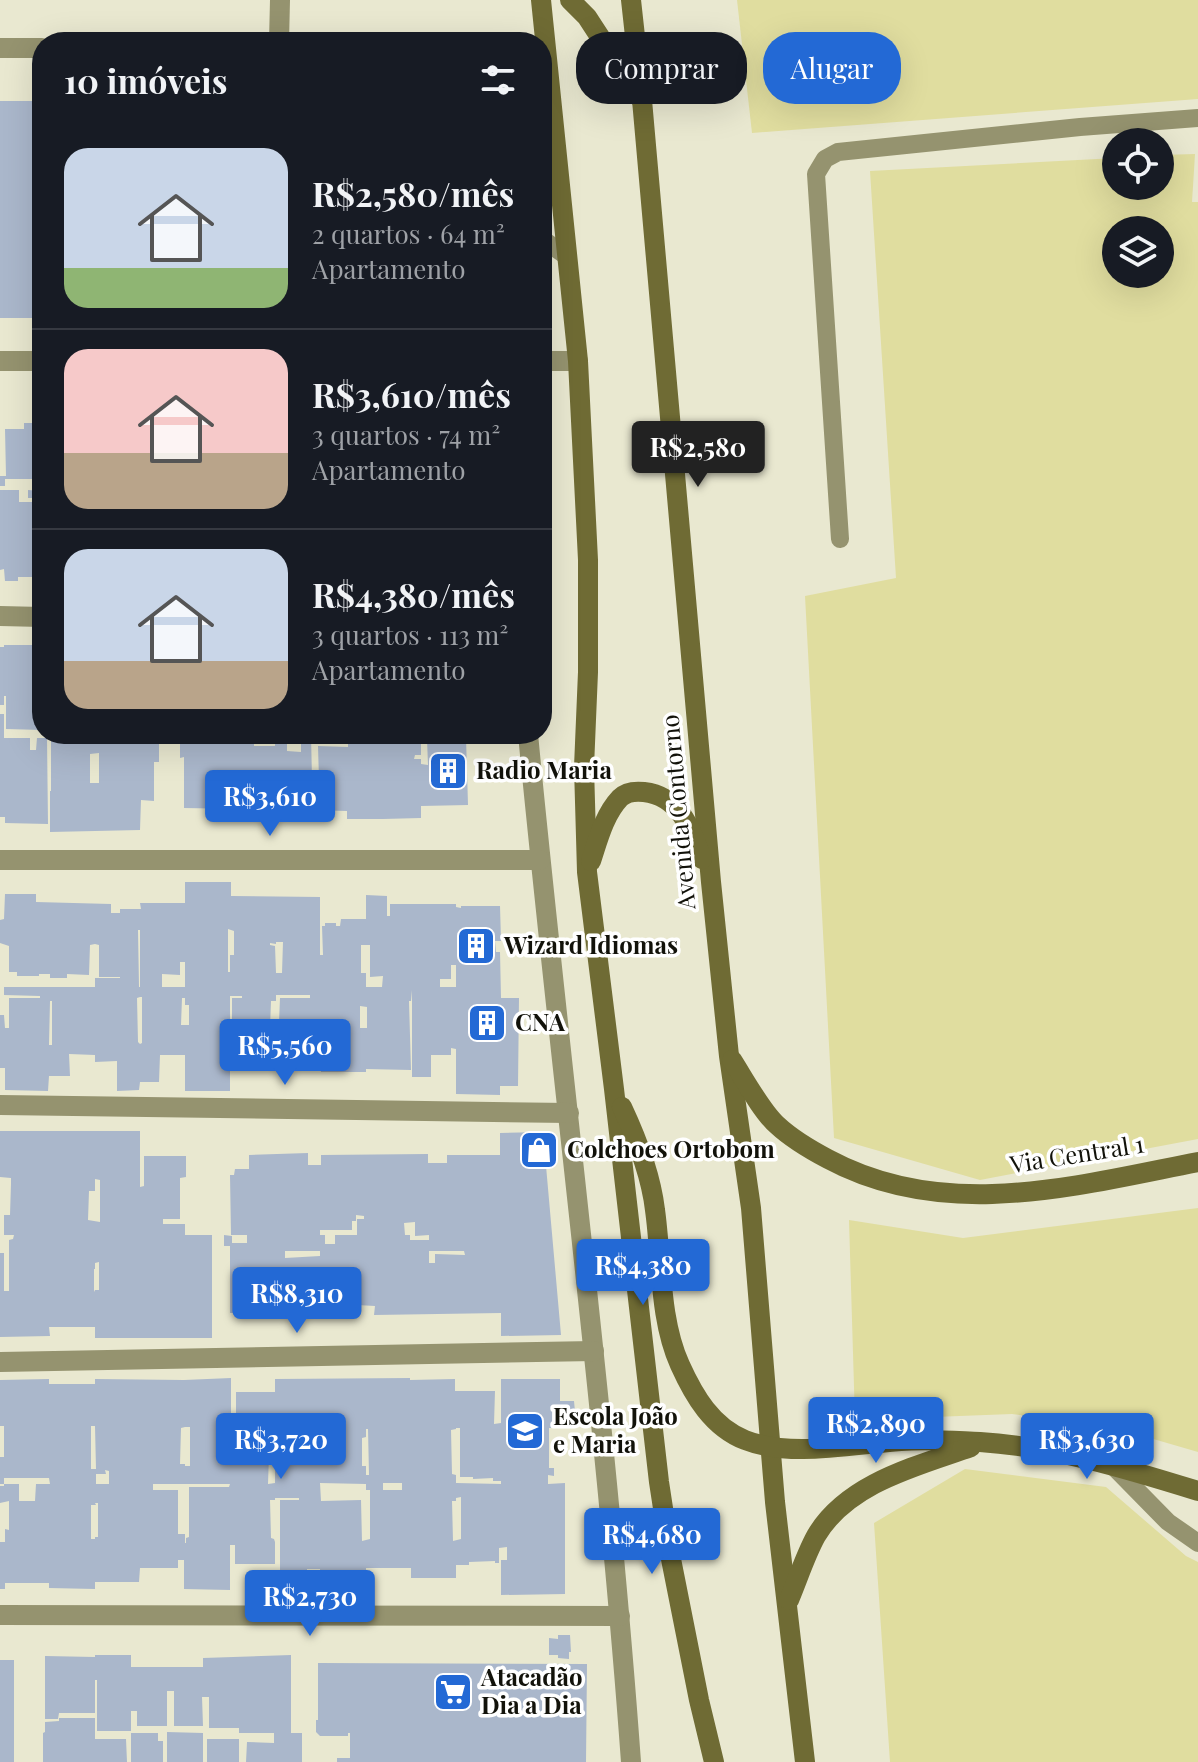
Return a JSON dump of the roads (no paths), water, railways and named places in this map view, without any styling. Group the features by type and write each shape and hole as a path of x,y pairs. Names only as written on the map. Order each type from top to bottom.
{"main road":[{"path":"541,0 543,32"},
{"path":"570,0 597,32"},
{"name":"Avenida Contorno","path":"631,0 635,32"},
{"name":"Avenida Contorno","path":"642,104 711,882 729,1056 751,1208 770,1447 805,1762"},
{"path":"552,139 578,361 588,560 584,767 587,872 659,1482 670,1554 714,1762"},
{"path":"587,872 607,816 622,796 636,791 654,793 676,806 689,824 711,882"},
{"name":"Via Central 1","path":"729,1056 774,1123 799,1143 852,1172 895,1185 939,1193 1052,1190 1198,1162"},
{"path":"614,1089 638,1142 655,1207 670,1336 679,1363 703,1408 722,1428 745,1440 770,1447 812,1448 906,1440 982,1443 1052,1452 1111,1464 1198,1491"},
{"path":"788,1602 817,1536 840,1506 871,1486 907,1470 982,1443"}],"street":[{"path":"279,32 280,0"},
{"path":"0,48 32,48"},
{"path":"0,361 32,361"},
{"path":"552,361 578,361"},
{"path":"0,616 32,617"},
{"path":"529,744 594,1351 631,1762"},
{"path":"0,860 540,860"},
{"path":"0,1105 569,1113"},
{"path":"0,1362 594,1351"},
{"path":"0,1615 620,1616"}],"lane":[{"path":"840,539 816,174 825,159 838,152 1198,118"},
{"path":"552,246 568,257"},
{"path":"1111,1464 1168,1522 1198,1543"}],"place":[{"name":"Radio Maria","path":"448,771"},
{"name":"Wizard Idiomas","path":"476,946"},
{"name":"CNA","path":"487,1023"},
{"name":"Colchoes Ortobom","path":"539,1150"},
{"name":"Escola João e Maria","path":"525,1431"},
{"name":"Atacadão Dia a Dia","path":"453,1692"}]}
